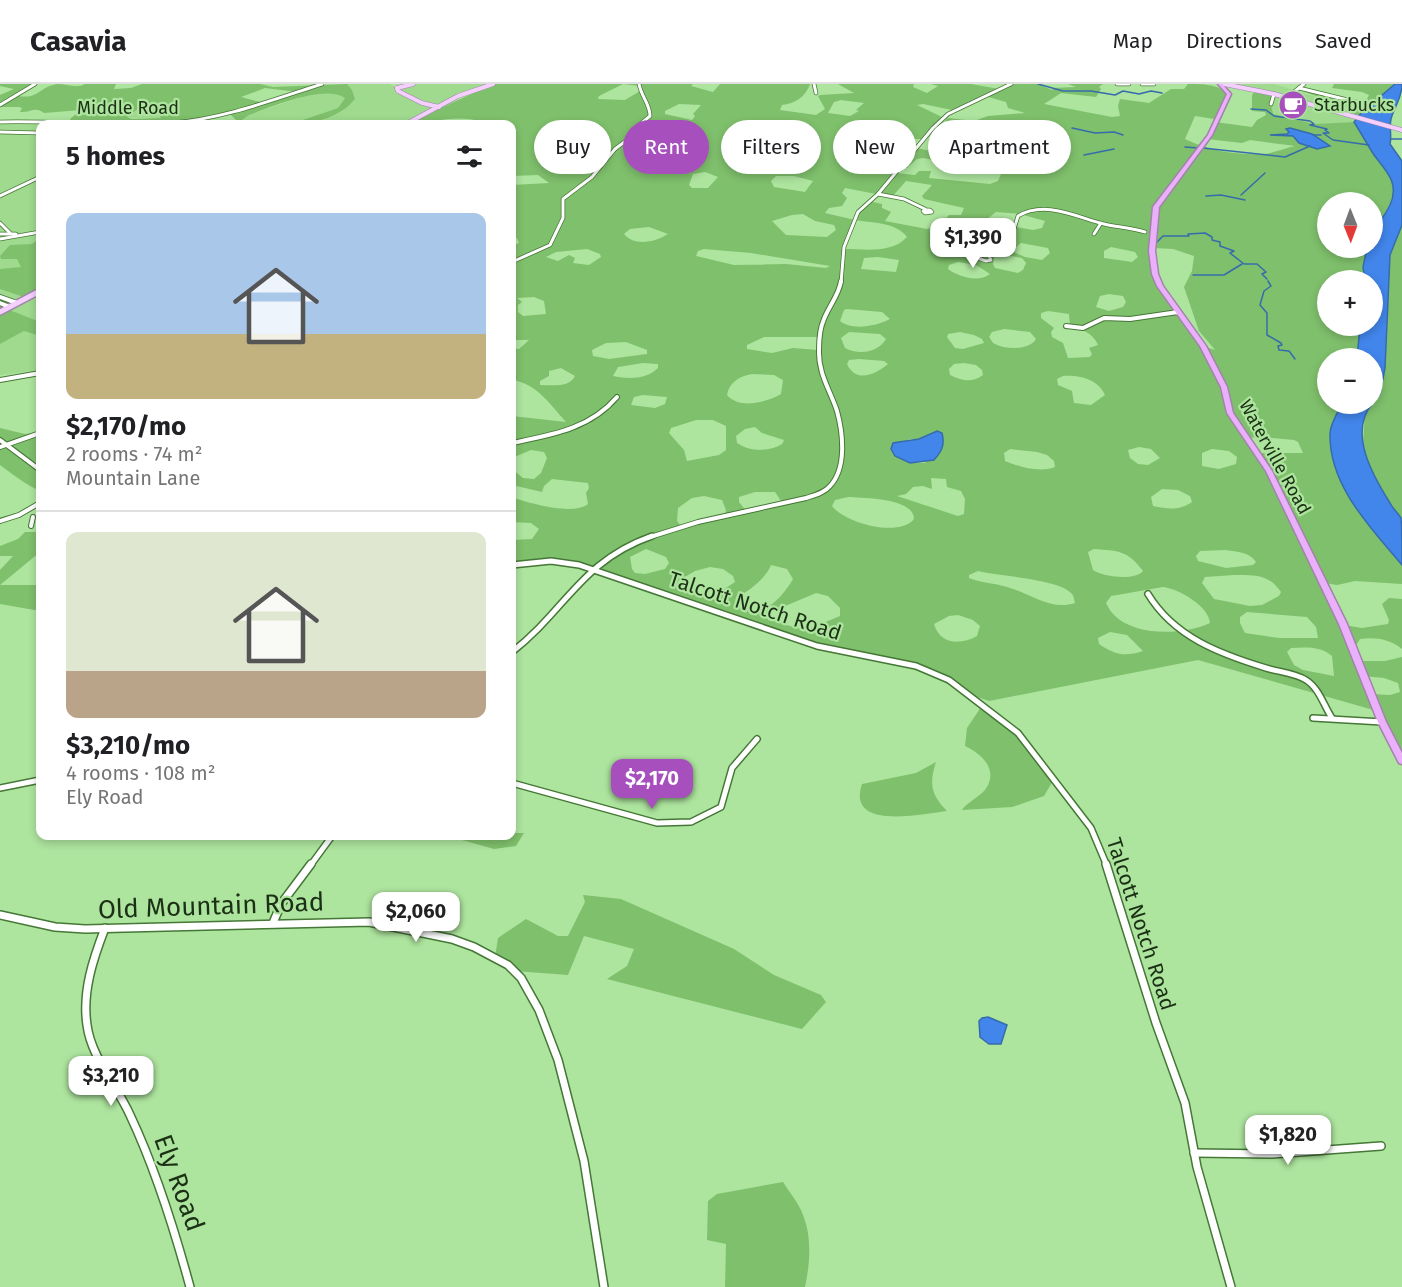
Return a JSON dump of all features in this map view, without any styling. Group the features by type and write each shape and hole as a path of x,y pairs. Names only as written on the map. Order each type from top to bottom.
{"highway":[{"name":"Waterville Road","path":"1222,84 1229,94 1210,135 1158,202 1154,213 1149,233 1155,274 1160,286 1203,346 1224,387 1230,413 1270,472 1343,624 1382,722 1402,761"}],"main road":[{"path":"389,84 418,102 439,107"},
{"path":"397,88 413,84"},
{"path":"414,120 493,84"},
{"path":"1222,84 1274,94 1402,130"},
{"path":"0,312 36,293"}],"street":[{"path":"0,105 35,84"},
{"name":"Middle Road","path":"198,120 256,106 322,84"},
{"path":"516,260 548,246 563,218 563,199 594,175 615,149 627,140 632,131 650,116 648,101 641,94 639,84"},
{"path":"814,84 816,93"},
{"path":"516,648 594,569 627,546 652,535 806,498 822,493 832,484 839,468 843,444 837,412 819,366 819,349 823,321 840,288 844,247 858,212 878,194 933,128 948,114 1011,84"},
{"path":"1117,84 1129,84"},
{"path":"1142,84 1154,84"},
{"path":"1287,98 1304,84"},
{"path":"1299,88 1356,102"},
{"path":"1271,104 1274,94"},
{"name":"Middle Road","path":"0,122 36,122"},
{"path":"0,132 36,133"},
{"path":"0,195 36,179"},
{"path":"878,194 904,199 925,209"},
{"path":"989,255 1003,250 1010,244 1016,219 1026,211 1041,209 1071,213 1101,223 1149,233"},
{"path":"0,223 10,235"},
{"path":"1094,234 1101,223"},
{"path":"4,228 0,234 36,232"},
{"path":"0,239 10,235"},
{"path":"0,244 10,235"},
{"path":"0,297 17,303"},
{"path":"0,303 10,307"},
{"path":"1066,326 1083,328 1104,318 1130,319 1178,312"},
{"path":"0,380 36,375"},
{"path":"516,442 580,426 609,410 617,397"},
{"path":"3,443 36,434"},
{"path":"3,443 36,467"},
{"path":"0,521 19,515 36,505"},
{"path":"31,526 33,517"},
{"name":"Talcott Notch Road","path":"516,565 560,561 594,569 816,646 927,669 971,694 1018,733 1091,828 1102,850 1156,1023 1179,1084 1194,1153 1231,1287"},
{"path":"1148,594 1152,603 1174,626 1207,646 1234,659 1307,680 1332,718"},
{"path":"1313,718 1382,722"},
{"path":"516,784 657,824 681,825 701,820 721,807 732,768 757,739"},
{"path":"0,788 36,781"},
{"path":"273,923 282,904 329,840"},
{"name":"Old Mountain Road","path":"0,915 55,927 105,928 362,922 425,932 474,947 508,965 521,978 552,1039 584,1161 604,1287"},
{"name":"Ely Road","path":"105,928 85,994 86,1029 90,1041 134,1124 158,1181 177,1236 190,1287"},
{"path":"1194,1153 1272,1154 1381,1146"}],"shaded area":[{"path":"0,84 35,84 13,95 28,96 57,84 75,86 116,84 114,89 131,88 142,84 260,84 273,87 347,84 355,99 342,111 320,120 303,120 338,108 345,98 336,94 312,95 284,102 249,115 242,120 236,120 230,114 177,120 70,120 81,110 44,113 35,110 20,112 22,108 19,107 0,107 0,95 14,89 0,86","holes":["265,88 298,92 264,103 241,97","139,108 167,108 161,118 132,119 127,117"]},
{"path":"347,84 389,84 397,88 413,84 493,84 469,92 414,120 318,120 352,103 355,99"},
{"path":"493,84 623,84 693,84 691,86 713,92 720,84 810,84 803,96 782,105 780,110 816,115 825,109 818,96 854,93 838,84 914,84 913,87 927,93 938,86 931,84 971,84 999,89 1011,84 1038,84 1052,90 1053,88 1076,87 1068,84 1103,84 1099,87 1101,89 1096,97 1061,93 1044,104 1112,117 1120,116 1118,106 1120,99 1149,103 1171,89 1184,89 1188,84 1216,87 1227,95 1214,119 1195,116 1185,139 1213,149 1254,154 1295,146 1250,140 1242,143 1207,139 1215,122 1252,127 1257,120 1266,115 1265,112 1252,111 1252,95 1256,90 1274,94 1271,104 1273,114 1314,124 1354,122 1375,156 1389,173 1395,188 1383,216 1383,192 1317,192 1317,258 1365,258 1363,270 1317,270 1317,336 1359,336 1358,348 1317,348 1317,414 1338,414 1330,432 1379,538 1402,565 1402,584 1355,581 1337,585 1325,583 1344,625 1362,628 1388,624 1389,620 1382,604 1389,598 1402,599 1402,649 1387,641 1371,638 1360,639 1352,646 1358,661 1385,661 1402,657 1402,761 1377,711 1198,660 989,701 971,695 927,669 844,653 569,562 516,565 516,540 532,539 539,529 531,523 516,522 516,498 539,505 572,509 588,504 586,493 589,488 588,483 552,479 544,486 542,492 516,486 516,472 523,478 534,479 541,473 547,458 544,452 531,450 516,456 516,416 566,422 535,390 516,381 516,349 529,340 516,340 516,244 519,243 516,238 516,185 549,183 538,175 516,176 516,120 415,120","holes":["623,84 640,86 640,91 625,100 598,99 599,96","841,100 864,103 856,110 859,111 850,116 828,113 834,102","679,104 701,105 693,114 695,116 692,120 665,114 665,111","776,176 794,176 813,181 805,192 774,187 771,181","906,181 932,185 922,196 924,199 964,208 961,215 949,215 941,224 927,229 885,221 891,212 882,208 882,204 869,201 858,212 855,220 825,213 829,208 842,206 847,198 842,193 845,188 892,197","996,212 1020,214 1045,221 1042,228 1033,230 989,222 987,219","803,214 815,221 834,225 836,230 827,237 786,235 772,221","855,220 897,228 907,237 894,246 885,248 844,249","649,227 668,234 645,242 629,238 624,234 630,229","1021,243 1048,248 1050,253 1042,260 1025,257 1011,251","1111,247 1135,252 1138,257 1132,262 1104,258 1104,251","1154,248 1173,249 1194,256 1192,271 1184,287 1199,331 1215,350 1203,346 1155,274","587,249 600,254 601,257 589,265 573,263 575,258 569,255 558,261 546,257 556,252","704,249 751,253 830,266 826,268 786,264 734,265 696,256 698,251","1000,254 1022,258 1026,263 1023,270 1018,273 995,268 994,258","878,257 899,260 896,272 861,269 864,258","958,262 976,265 990,274 975,278 963,276 948,269 949,265","1109,294 1123,296 1126,302 1123,307 1109,311 1096,307 1100,296","534,297 544,301 546,314 523,316 518,312 518,305 522,302 517,298","847,309 882,312 890,319 878,324 858,327 840,321 844,310","1048,311 1069,314 1070,326 1087,332 1098,345 1089,348 1092,354 1090,357 1068,358 1063,343 1052,337 1051,332 1054,328 1041,318 1041,313","1004,329 1030,332 1036,339 1029,345 1011,348 994,343 989,337 992,332","849,332 880,334 886,339 873,350 862,352 845,348 841,338","960,332 974,335 982,339 984,343 963,349 955,348 947,337 948,334","764,337 820,337 818,350 793,348 772,353 747,349 747,345","626,342 647,350 647,354 609,359 593,356 592,350 606,343","849,360 884,361 888,364 866,375 856,374 847,364","643,363 658,364 658,368 648,375 631,378 613,376 618,367","954,364 976,365 982,370 983,375 975,379 959,379 950,375 949,369","561,368 575,376 565,384 540,385 540,381 549,376 549,371","774,375 783,380 781,394 754,403 732,400 727,395 728,390 743,376","1063,376 1087,379 1098,385 1105,395 1091,405 1074,403 1072,391 1058,385 1057,379","643,395 667,397 665,404 655,408 631,405 634,397","696,420 713,420 726,426 726,450 719,455 687,461 684,450 669,433 671,428","755,427 762,433 784,440 782,444 760,450 737,443 736,436 745,429","937,431 925,463 910,463 895,456 909,439 919,439","1246,438 1294,440 1298,442 1303,453 1256,453","1139,447 1151,449 1160,458 1148,465 1138,464 1130,458 1128,450","1010,449 1037,452 1047,455 1054,461 1055,467 1049,469 1023,467 1005,461 1004,453","1212,449 1229,451 1237,457 1236,464 1219,469 1202,466 1202,453","931,478 946,479 947,487 961,491 965,499 964,514 958,516 897,496 906,494 913,487 923,486 932,489","1162,489 1178,490 1190,496 1192,502 1178,508 1169,508 1153,506 1151,497","755,492 775,492 783,504 747,512 739,502 739,497","704,496 722,500 726,510 724,518 682,527 677,521 678,508 692,498","848,497 887,500 906,507 912,512 914,519 907,525 885,528 860,523 832,506 835,500","646,549 666,557 669,563 665,569 645,574 635,573 630,557","1094,549 1110,550 1127,555 1143,571 1126,577 1111,576 1093,570 1088,552","1226,550 1243,553 1256,562 1253,565 1226,568 1198,561 1196,556 1200,551","771,565 787,569 793,579 780,597 762,610 748,610 735,604 736,597 751,588 765,575","710,567 723,569 733,576 735,582 720,592 707,596 694,594 678,586 678,581 695,571","978,571 1042,581 1066,589 1074,597 1075,603 1066,605 1049,603 1016,590 969,578 969,575","1234,575 1261,577 1272,582 1281,592 1279,596 1262,605 1250,606 1214,599 1202,583 1205,577","1163,587 1170,588 1199,605 1210,623 1174,632 1135,627 1114,615 1106,603 1111,596","816,593 828,596 840,608 840,616 805,628 790,626 770,617 771,612","1247,612 1307,617 1316,627 1318,638 1279,638 1245,633 1240,617","958,615 973,620 980,626 977,636 958,642 946,639 937,631 934,624 949,616","1110,632 1127,635 1143,651 1131,654 1115,653 1099,644 1098,638","1291,648 1313,648 1323,650 1332,656 1334,676 1303,670 1294,665 1287,652","1364,676 1384,678 1398,683 1400,692 1390,695 1371,694"]},
{"path":"1224,84 1274,84 1349,107 1358,118 1354,122 1314,124 1272,114 1271,104 1274,95"},
{"path":"1334,84 1395,84 1358,118 1345,114 1348,107 1299,90 1301,88 1348,104 1367,99 1369,95 1332,88"},
{"path":"314,93 336,93 345,98 338,108 303,120 242,120 249,115"},
{"path":"141,107 165,107 167,109 160,116 162,118 126,117"},
{"path":"36,122 36,289 0,307 0,123"},
{"path":"916,148 928,150 928,159 916,160"},
{"path":"1402,225 1402,520 1391,506 1368,466 1363,442 1365,414 1383,414 1390,254"},
{"path":"36,241 36,293 27,298 0,289 0,269 21,267 17,259 1,259 0,256 10,245 32,244"},
{"path":"36,293 36,320 6,309"},
{"path":"0,303 10,307 7,309 36,320 36,335 24,331 0,344"},
{"path":"24,331 36,335 36,370 0,375 0,344"},
{"path":"0,428 25,434 36,433 36,489 0,465"},
{"path":"25,532 36,532 36,555 0,585 0,570 13,556 0,556 0,546 18,539"},
{"path":"0,585 36,585 36,610 0,604"},
{"path":"983,704 1010,725 1054,779 1044,796 1012,807 962,810 985,790 990,780 986,762 965,746 967,728"},
{"path":"936,762 933,788 938,800 947,811 889,816 875,814 865,808 860,799 862,784 916,773"},
{"path":"516,833 524,833 516,846 494,849 462,840 516,840"},
{"path":"583,895 621,899 734,949 774,975 821,995 826,1002 802,1029 607,979 627,966 634,949 584,936 568,975 515,971 495,957 498,938 526,919 558,936 568,936 585,902"},
{"path":"783,1182 801,1211 808,1232 809,1260 805,1287 725,1287 726,1244 707,1240 708,1201 717,1194"}],"water":[{"path":"1395,84 1402,84 1390,125 1390,144 1402,161 1402,225 1390,255 1383,378 1383,348 1358,348 1359,336 1383,336 1383,270 1363,270 1363,267 1365,258 1383,258 1383,217 1393,197 1393,190 1387,172 1354,122 1361,113"},
{"path":"1286,129 1312,134 1330,146 1317,149 1299,143 1293,136 1270,135 1287,134 1289,132"},
{"path":"1337,414 1366,414 1362,428 1366,454 1377,480 1401,518 1402,565 1365,521 1344,489 1336,471 1332,453 1330,430"},
{"path":"937,431 942,433 943,444 934,460 910,463 895,456 891,449 893,443 919,439"},
{"path":"988,1017 1007,1025 1001,1044 989,1044 980,1037 979,1021"}],"waterway":[{"path":"1038,84 1063,91 1091,91 1115,95 1123,91 1139,94 1151,91 1162,93"},
{"path":"1251,109 1266,110 1274,116 1310,121 1314,124 1310,125 1327,129 1325,130 1329,133 1323,133 1333,140 1369,145"},
{"path":"1072,128 1095,133 1114,132 1123,135"},
{"path":"1313,135 1321,135"},
{"path":"1391,139 1402,139"},
{"path":"1203,148 1285,157 1310,146"},
{"path":"1185,147 1198,148"},
{"path":"1084,155 1114,149"},
{"path":"1241,195 1265,173"},
{"path":"1206,196 1221,195 1245,200"},
{"path":"1157,242 1163,236 1189,236 1188,234 1205,233 1212,237 1212,240 1220,242 1220,246 1234,251 1230,253 1244,264 1257,264 1266,272 1262,274 1267,279"},
{"path":"1193,275 1224,275 1242,264"},
{"path":"1268,281 1271,286 1264,291 1260,305 1267,313 1267,335 1281,343 1282,345 1278,346 1279,350 1289,351 1295,359"}],"place":[{"name":"Starbucks","path":"1293,105"}]}
